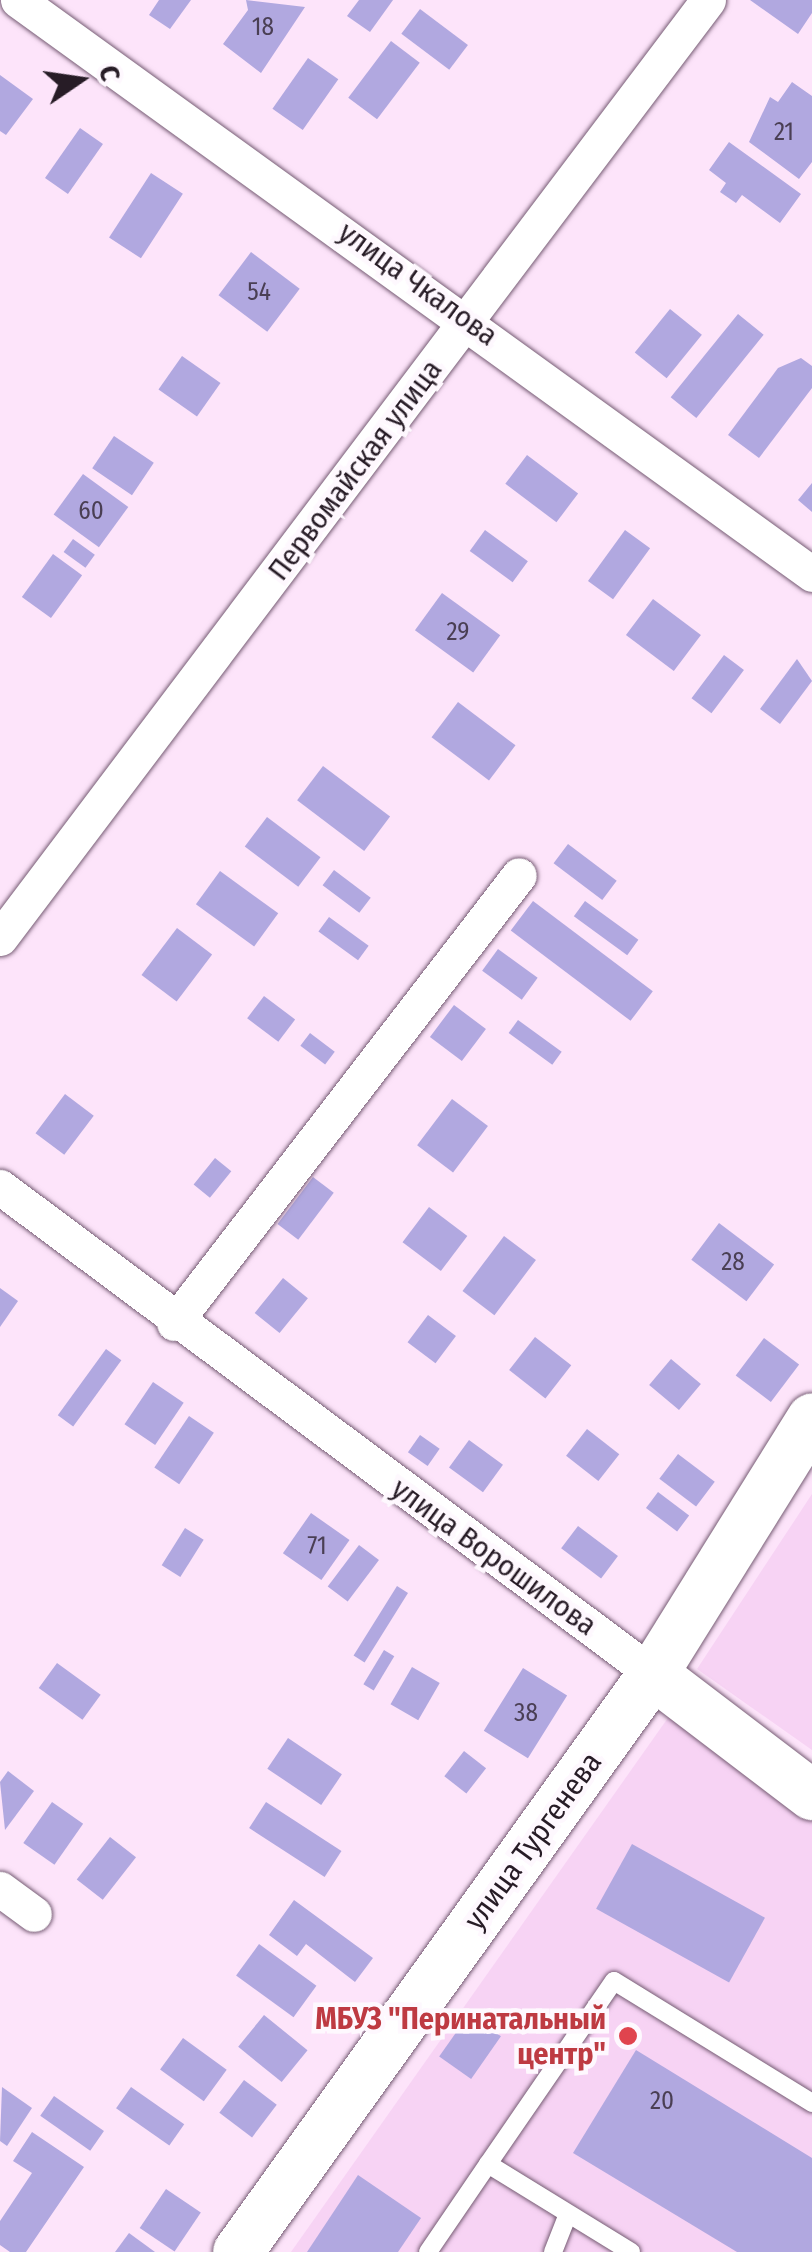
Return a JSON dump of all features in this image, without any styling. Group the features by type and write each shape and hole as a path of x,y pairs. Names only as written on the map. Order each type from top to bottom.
{"street":[{"name":"улица Чкалова","path":"18,0 469,319 812,574"},
{"name":"Первомайская улица","path":"0,938 708,0"},
{"path":"174,1323 520,875"},
{"name":"улица Ворошилова","path":"0,1187 174,1323 812,1795"},
{"name":"улица Тургенева","path":"238,2252 653,1674 812,1420"},
{"path":"0,1889 34,1914"}],"lane":[{"path":"428,2252 614,1981 812,2102"},
{"path":"488,2164 631,2252"},
{"path":"553,2252 568,2214"}],"shaded area":[{"path":"812,1494 812,1750 697,1669"},
{"name":"МБУЗ \"Перинатальный центр\"","path":"670,1715 812,1820 812,2252 291,2252"}],"building":[{"path":"159,0 191,0 170,29 149,15"},
{"path":"246,0 305,7 261,73 223,44 248,10"},
{"path":"359,0 393,0 370,32 347,16"},
{"path":"750,0 812,0 812,13 798,34"},
{"path":"420,9 468,45 449,70 401,34"},
{"path":"391,41 420,63 377,119 348,98"},
{"path":"308,58 338,79 303,130 272,109"},
{"path":"0,75 33,99 6,135 0,131"},
{"path":"792,82 812,96 812,162 799,179 749,142 770,97 778,102"},
{"path":"80,128 103,144 68,194 45,178"},
{"path":"729,142 801,194 780,223 742,195 736,203 720,192 726,183 709,170"},
{"path":"151,173 183,194 141,258 109,238"},
{"path":"251,252 300,289 267,332 219,295"},
{"path":"670,309 702,335 667,378 635,353"},
{"path":"738,314 764,335 696,418 671,397"},
{"path":"182,356 221,383 197,417 158,390"},
{"path":"801,358 812,366 812,388 759,458 728,435 778,368"},
{"path":"114,436 154,463 132,495 92,468"},
{"path":"527,455 578,494 556,522 505,484"},
{"path":"83,474 128,507 99,547 54,514"},
{"path":"812,483 812,512 798,500"},
{"path":"485,530 528,561 513,582 470,551"},
{"path":"625,530 650,548 613,599 588,581"},
{"path":"73,539 95,555 85,568 64,552"},
{"path":"53,554 82,575 51,618 22,597"},
{"path":"442,593 500,635 473,673 415,630"},
{"path":"653,599 701,635 674,671 626,635"},
{"path":"724,655 744,670 711,713 692,698"},
{"path":"797,659 812,681 780,724 760,709"},
{"path":"458,702 516,745 489,780 432,737"},
{"path":"323,766 390,817 364,851 297,800"},
{"path":"267,817 321,857 298,887 245,847"},
{"path":"568,844 617,881 602,900 554,863"},
{"path":"334,870 371,898 359,913 323,885"},
{"path":"220,871 278,913 254,946 196,904"},
{"path":"533,901 653,991 631,1021 511,931"},
{"path":"585,901 638,940 627,955 574,916"},
{"path":"329,917 369,946 358,960 318,932"},
{"path":"177,928 212,954 177,1002 141,975"},
{"path":"498,949 538,978 522,1000 482,971"},
{"path":"264,996 295,1019 278,1042 247,1018"},
{"path":"454,1005 486,1029 462,1061 430,1037"},
{"path":"518,1020 562,1052 552,1065 509,1033"},
{"path":"310,1033 335,1052 325,1064 300,1046"},
{"path":"65,1094 94,1116 64,1155 36,1133"},
{"path":"452,1099 488,1126 453,1172 417,1145"},
{"path":"215,1158 231,1171 210,1198 194,1184"},
{"path":"313,1177 334,1193 298,1240 277,1224"},
{"path":"429,1207 467,1236 441,1271 403,1242"},
{"path":"719,1223 774,1265 746,1301 691,1260"},
{"path":"504,1236 536,1260 494,1315 462,1291"},
{"path":"283,1278 308,1298 280,1333 255,1313"},
{"path":"0,1288 18,1301 0,1327"},
{"path":"428,1315 456,1336 435,1363 408,1342"},
{"path":"535,1337 571,1365 545,1398 509,1370"},
{"path":"764,1338 799,1364 771,1402 736,1376"},
{"path":"106,1349 121,1360 73,1427 58,1415"},
{"path":"671,1359 701,1384 679,1410 649,1385"},
{"path":"153,1382 184,1403 155,1445 124,1424"},
{"path":"189,1416 214,1433 179,1484 154,1467"},
{"path":"587,1429 619,1454 598,1481 566,1456"},
{"path":"420,1435 440,1449 428,1466 408,1452"},
{"path":"469,1440 503,1465 483,1492 449,1468"},
{"path":"678,1454 715,1482 696,1506 659,1479"},
{"path":"658,1492 689,1515 677,1531 646,1508"},
{"path":"311,1513 350,1540 321,1580 283,1553"},
{"path":"578,1526 618,1556 601,1578 561,1548"},
{"path":"185,1528 204,1540 180,1577 162,1565"},
{"path":"359,1545 379,1560 348,1602 328,1587"},
{"path":"397,1586 408,1593 365,1662 354,1656"},
{"path":"384,1650 394,1656 374,1690 363,1684"},
{"path":"57,1663 101,1695 82,1720 39,1688"},
{"path":"412,1667 440,1683 418,1720 390,1704"},
{"path":"523,1668 567,1696 528,1758 484,1731"},
{"path":"288,1738 342,1774 321,1805 267,1769"},
{"path":"464,1751 486,1768 466,1793 444,1776"},
{"path":"8,1771 34,1791 5,1830 0,1782"},
{"path":"52,1802 83,1824 54,1865 23,1843"},
{"path":"266,1802 341,1851 325,1877 249,1828"},
{"path":"110,1837 136,1857 103,1900 77,1880"},
{"path":"632,1844 765,1918 729,1982 596,1909"},
{"path":"294,1900 373,1958 355,1982 306,1944 297,1956 269,1935"},
{"path":"259,1944 316,1986 294,2017 236,1976"},
{"path":"469,2014 501,2036 471,2079 439,2057"},
{"path":"264,2015 308,2050 282,2082 238,2047"},
{"path":"183,2038 227,2070 204,2101 160,2070"},
{"path":"636,2050 812,2158 812,2252 737,2252 573,2153"},
{"path":"244,2080 277,2105 252,2137 219,2113"},
{"path":"2,2087 32,2108 7,2146 0,2141"},
{"path":"131,2087 184,2124 169,2146 116,2108"},
{"path":"54,2096 104,2131 90,2151 40,2116"},
{"path":"32,2132 84,2167 26,2252 10,2252 0,2245 0,2221 32,2173 13,2161"},
{"path":"358,2175 421,2218 398,2252 307,2252"},
{"path":"166,2189 201,2212 175,2251 140,2228"},
{"path":"129,2233 155,2252 115,2252"}],"place":[{"name":"МБУЗ \"Перинатальный центр\"","path":"628,2036"}]}
